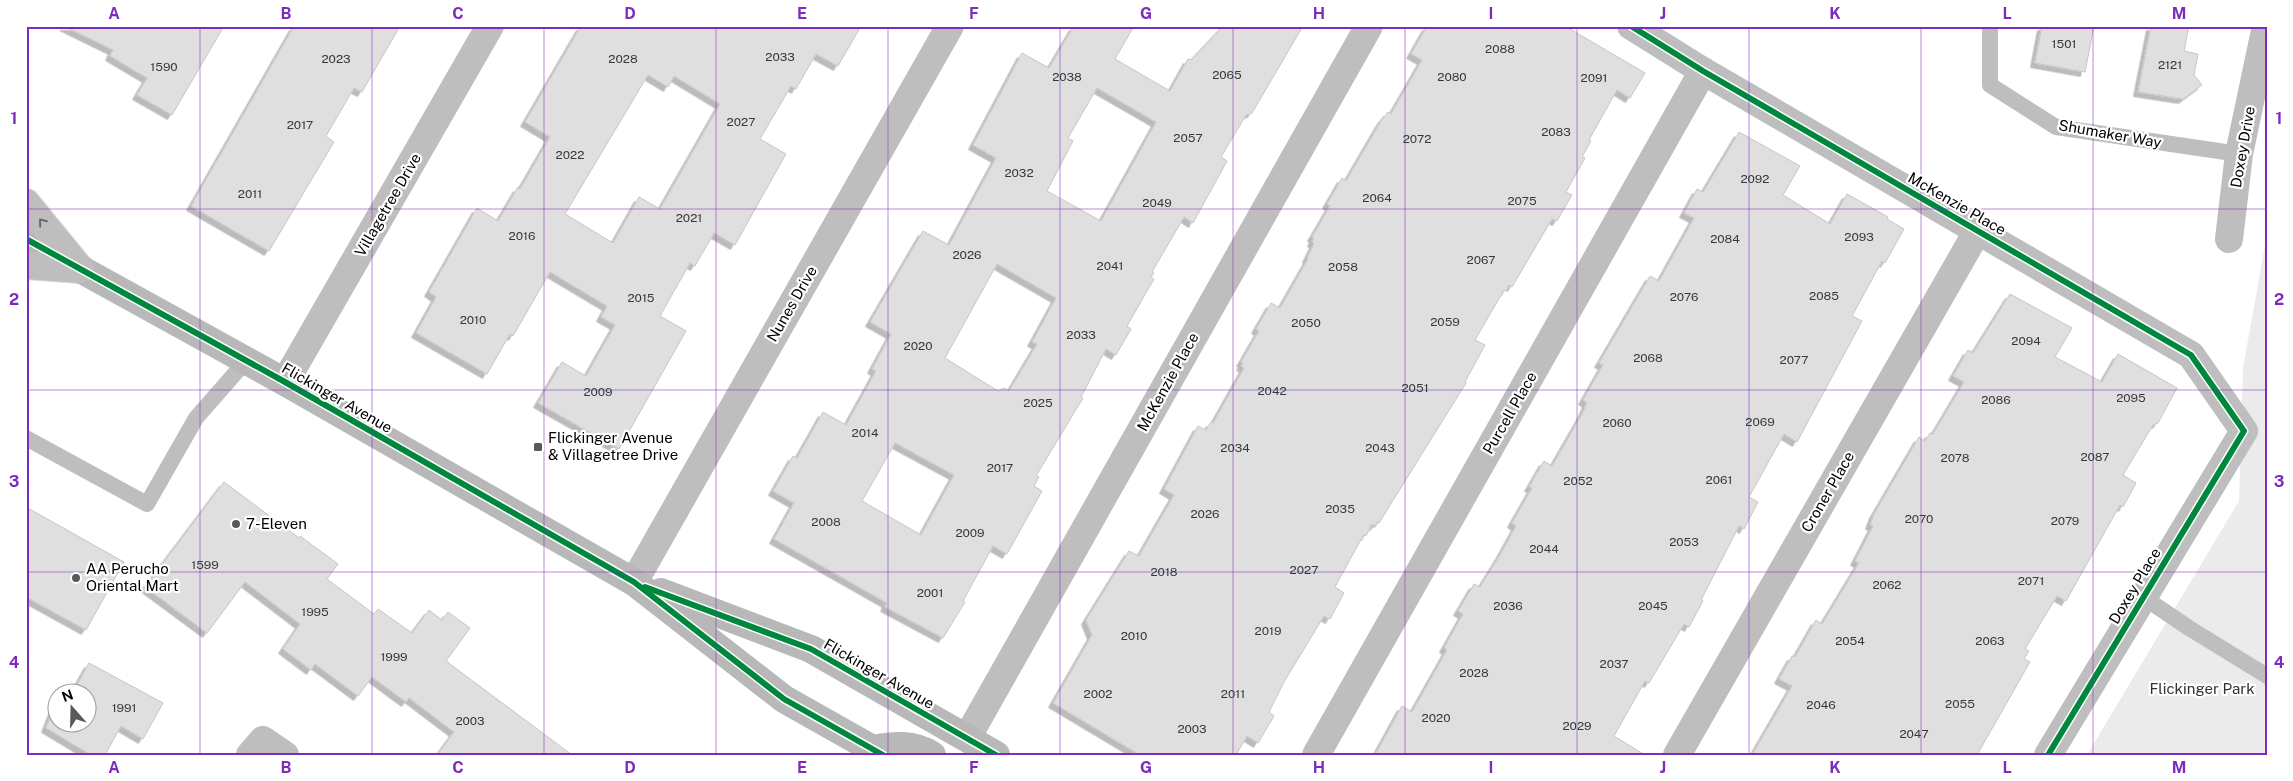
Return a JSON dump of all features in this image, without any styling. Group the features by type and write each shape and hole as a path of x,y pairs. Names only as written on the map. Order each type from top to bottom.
{"main road":[{"name":"Flickinger Avenue","path":"26,239 285,382 634,582 784,699 875,753"},
{"name":"Flickinger Avenue","path":"634,582 811,649 996,755"},
{"path":"875,753 898,744 924,750 932,755"}],"street":[{"name":"Villagetree Drive","path":"285,382 490,26"},
{"name":"Nunes Drive","path":"634,582 950,26"},
{"name":"McKenzie Place","path":"967,738 1369,26"},
{"name":"McKenzie Place","path":"1631,26 1703,71 2191,355 2244,431"},
{"name":"Doxey Drive","path":"2229,239 2239,154 2266,26"},
{"name":"Purcell Place","path":"1316,755 1703,71"},
{"path":"26,203 80,269"},
{"name":"Croner Place","path":"1677,755 1978,230"},
{"path":"26,265 80,269"},
{"name":"Doxey Place","path":"2048,755 2244,431"},
{"path":"250,755 263,740 285,755"}],"lane":[{"name":"Shumaker Way","path":"1990,26 1990,85 2056,127 2239,154"},
{"path":"26,438 147,504 196,418 246,360"},
{"path":"2143,596 2189,628 2267,676"}],"green space":[{"name":"Flickinger Park","path":"2267,234 2267,755 2087,755 2239,501 2243,368"}],"building":[{"path":"64,26 224,26 172,115 137,95 147,78 110,56 113,50"},
{"path":"294,26 400,26 362,92 354,88 326,136 334,142 269,251 191,206"},
{"path":"581,26 861,26 838,66 816,54 796,89 791,86 760,139 786,154 735,245 714,233 695,266 690,263 660,316 686,331 619,449 538,403 562,362 586,376 615,325 601,317 607,306 550,272 513,336 510,334 487,374 416,333 436,297 429,292 477,208 498,221 518,187 520,189 550,137 525,122","holes":["648,75 668,87 674,76 720,104 660,209 639,197 613,243 565,214"]},
{"path":"1074,26 1134,26 1115,59 1170,91 1188,59 1191,60 1223,26 1303,26 1252,113 1246,115 1221,157 1227,161 1193,223 1184,217 1152,272 1154,273 1151,277 1154,279 1127,326 1131,329 1116,355 1106,349 1081,397 1083,398 1036,476 1039,477 1034,486 1042,491 1007,554 993,546 963,601 965,602 943,638 885,607 887,603 774,539 794,503 773,491 793,456 797,458 823,412 846,425 876,371 872,369 891,334 870,322 923,231 949,245 996,158 973,145 1022,53 1049,68","holes":["1097,88 1156,122 1101,221 1047,191 1073,141 1068,138","997,264 1056,298 1032,342 1037,344 1009,391 1004,388 998,391 945,358","895,443 954,475 921,535 862,501"]},
{"path":"1427,26 1565,26 1645,73 1630,98 1617,90 1589,140 1591,141 1582,157 1585,158 1566,192 1572,195 1557,221 1552,219 1512,287 1509,285 1506,291 1504,290 1475,340 1485,345 1466,383 1379,523 1377,522 1375,526 1372,524 1366,536 1364,534 1335,587 1344,593 1330,619 1324,616 1284,682 1269,712 1274,716 1258,743 1247,736 1236,755 1140,755 1053,703 1092,635 1086,620 1129,551 1139,556 1174,495 1164,489 1198,426 1206,430 1211,422 1213,423 1244,368 1241,366 1243,363 1241,362 1259,331 1256,329 1271,303 1280,308 1308,259 1314,244 1312,242 1314,238 1312,237 1330,206 1327,204 1342,178 1346,181 1381,121 1388,112 1391,114 1422,60 1411,54"},
{"path":"2042,26 2094,26 2085,72 2035,63"},
{"path":"2151,26 2189,26 2184,51 2198,54 2194,75 2202,85 2183,99 2138,92"},
{"path":"1739,132 1800,166 1783,195 1830,224 1847,194 1888,217 1887,219 1904,229 1885,263 1882,261 1852,316 1862,321 1797,442 1784,434 1749,497 1758,502 1744,529 1739,526 1689,627 1684,624 1649,683 1645,681 1614,736 1645,755 1375,755 1402,706 1412,712 1447,650 1444,648 1463,614 1458,611 1474,584 1480,587 1500,555 1516,526 1512,523 1532,488 1529,487 1544,461 1552,466 1582,414 1587,403 1583,400 1603,365 1599,363 1650,276 1659,281 1694,218 1684,213 1697,189 1703,192"},
{"path":"2010,294 2072,328 2055,357 2102,382 2118,354 2177,388 2158,423 2153,425 2123,475 2136,483 2123,507 2120,505 2066,601 2057,596 2025,649 2029,651 2024,659 2030,662 1977,755 1752,755 1792,686 1779,679 1792,656 1795,657 1816,620 1822,624 1859,563 1855,561 1873,526 1870,525 1874,514 1919,437 1925,441 1930,433 1933,434 1964,382 1953,376 1968,350 1973,353"},
{"path":"224,482 299,538 300,536 338,564 327,579 374,614 378,609 412,633 429,610 442,620 448,612 470,628 446,661 572,755 437,755 454,732 409,698 406,702 372,677 358,696 315,664 311,670 283,649 300,624 245,582 207,633 145,587"},
{"path":"26,507 124,562 86,630 26,597"},
{"path":"89,663 163,703 143,739 121,726 105,755 91,755 56,734 98,734 98,684 77,684"}],"cycle path":[{"path":"1631,26 1703,71 2191,355 2244,431 2048,755"},
{"path":"26,239 285,382 634,582 784,699 883,755"},
{"path":"645,587 811,649 996,755"}],"place":[{"name":"Flickinger Avenue & Villagetree Drive","path":"538,447"},
{"name":"7-Eleven","path":"236,524"},
{"name":"AA Perucho Oriental Mart","path":"76,578"}]}
